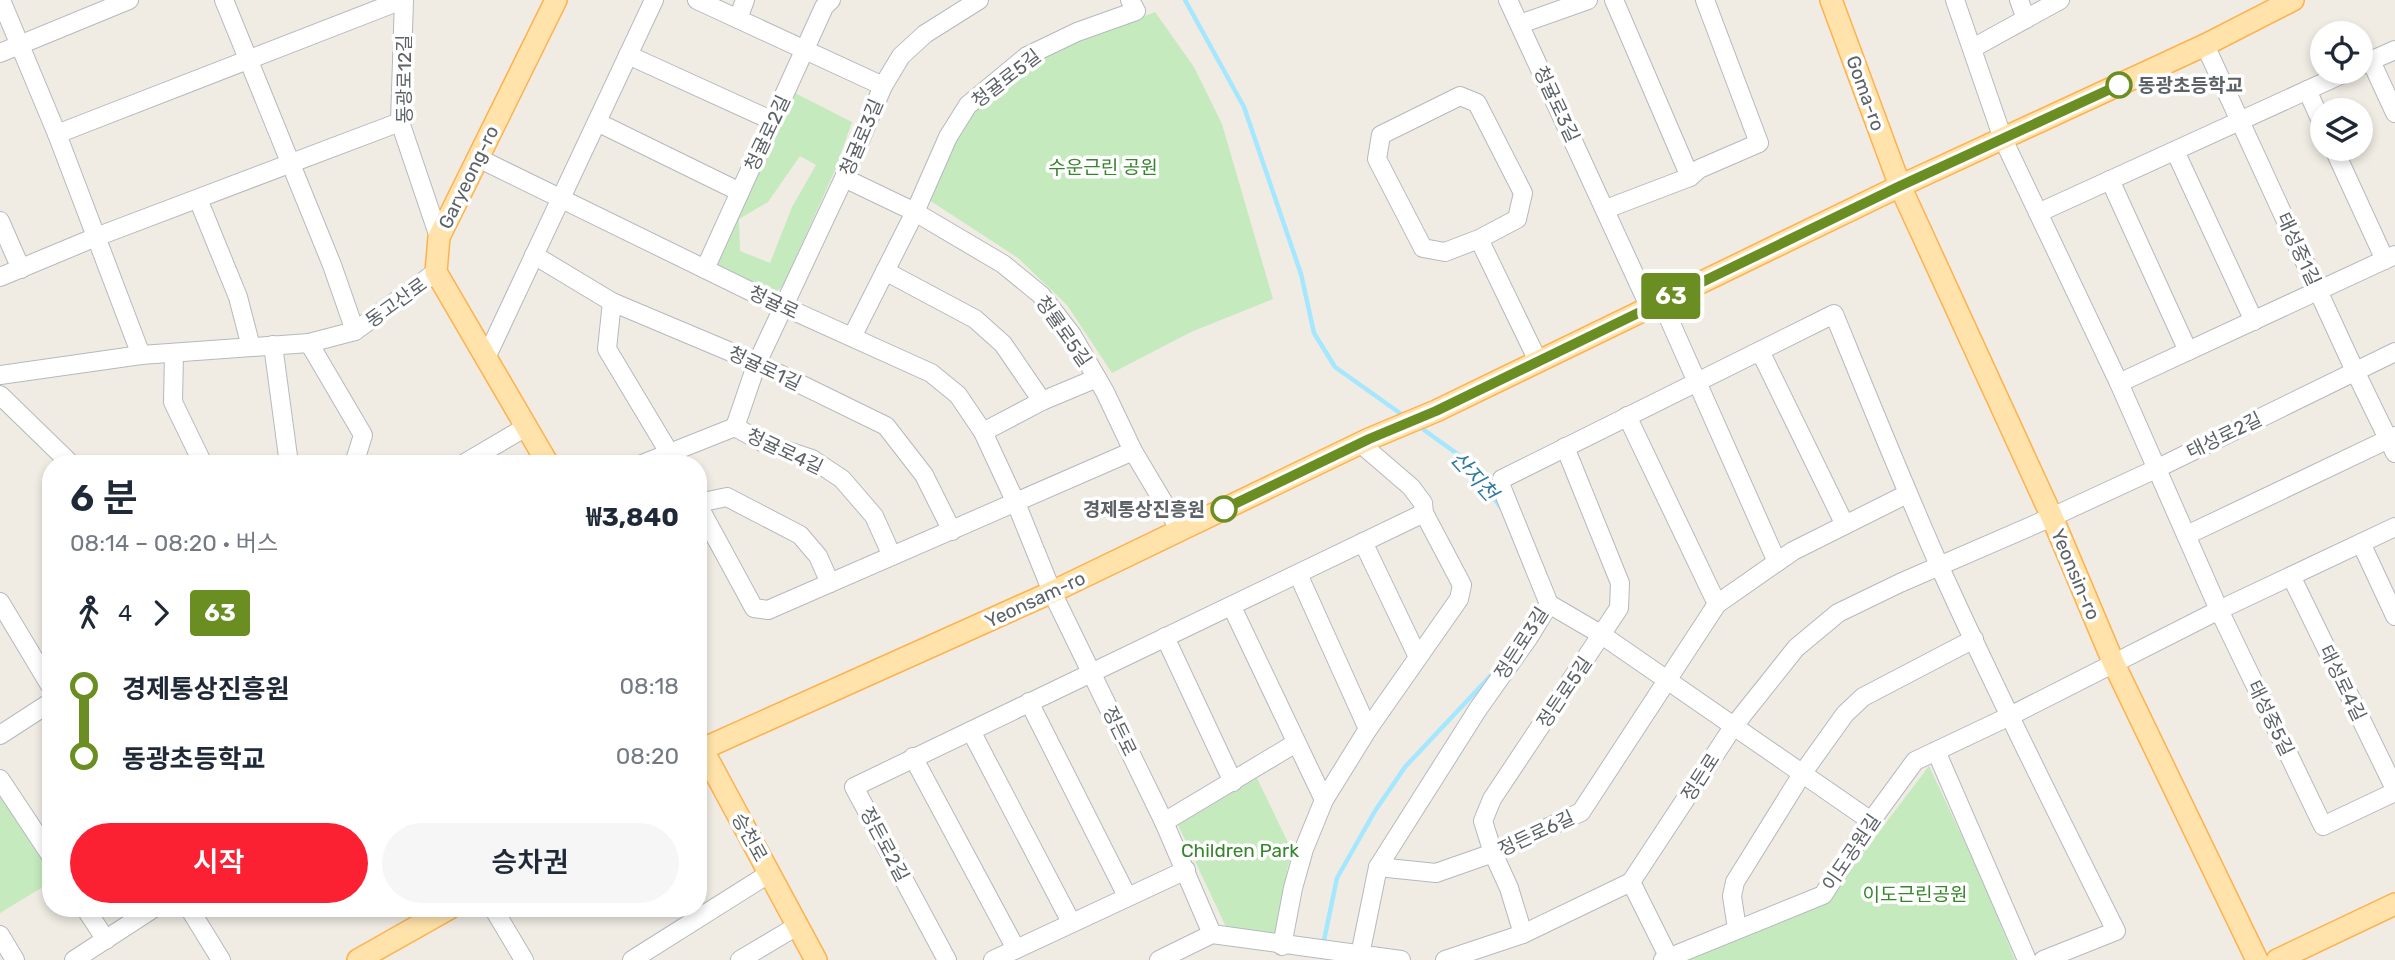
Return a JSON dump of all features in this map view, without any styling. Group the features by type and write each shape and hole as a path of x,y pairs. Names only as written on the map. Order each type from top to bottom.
{"main road":[{"name":"Garyeong-ro","path":"436,272 439,237 556,0"},
{"name":"Goma-ro","path":"1831,0 1900,186"},
{"path":"1538,361 1900,186 2205,45 2292,0"},
{"name":"Yeonsin-ro","path":"1900,186 2052,517 2114,664 2257,960"},
{"path":"436,272 543,455"},
{"name":"Yeonsam-ro","path":"707,744 1052,592 1538,361"},
{"name":"승천로","path":"707,760 816,960"},
{"path":"2277,960 2395,904"},
{"path":"358,960 434,917"}],"street":[{"path":"1,0 57,134 141,355"},
{"path":"0,54 129,0"},
{"path":"225,0 332,265 355,331"},
{"path":"57,134 403,0"},
{"name":"동광로12길","path":"403,0 400,122 439,237"},
{"path":"486,358 654,0"},
{"path":"697,0 883,86"},
{"path":"738,19 745,0"},
{"name":"청귤로2길","path":"705,269 824,7 831,0"},
{"name":"청귤로3길","path":"735,427 757,363 785,307 883,86 901,57 925,34 979,0"},
{"name":"청귤로3길","path":"1508,0 1606,209 1655,304"},
{"path":"1520,24 1588,0"},
{"path":"1614,0 1690,177"},
{"path":"1606,209 1690,177 1699,169 1759,142 1705,0"},
{"path":"1955,0 2003,139 2158,468"},
{"path":"2020,0 2026,19"},
{"path":"1973,48 2060,0"},
{"name":"청귤로5길","path":"852,337 915,212 948,137 968,105 1027,56 1133,6"},
{"name":"태성중1길","path":"2205,45 2355,371 2393,443"},
{"path":"2373,60 2395,50"},
{"path":"628,55 773,121"},
{"path":"2373,75 2395,113"},
{"path":"2038,213 2320,84"},
{"path":"2307,90 2311,98"},
{"path":"1460,96 1477,103 1523,193 1517,219 1479,239 1445,252 1423,248 1377,159 1381,135 1460,96"},
{"path":"0,277 96,237 400,122"},
{"path":"597,122 740,192"},
{"path":"2175,151 2254,321"},
{"name":"청귤로","path":"478,158 785,307 931,373 958,395 983,432 1016,503 1052,592"},
{"path":"2119,383 2390,257 2340,161"},
{"name":"청률로5길","path":"844,177 915,212 1003,264 1041,295 1072,335 1097,378 1133,452 1180,530"},
{"path":"2110,180 2188,351"},
{"path":"198,199 238,297 251,347"},
{"path":"0,221 21,269"},
{"path":"1479,239 1538,361"},
{"name":"청귤로1길","path":"534,255 612,302 757,363 886,426 924,475 952,531"},
{"path":"885,271 975,319 1003,344 1042,401"},
{"name":"동고산로","path":"0,375 141,355 309,343 355,331 436,272"},
{"path":"612,302 607,349 672,455"},
{"path":"1655,304 1695,383 1777,562"},
{"name":"정든로3길","path":"1366,955 1378,867 1478,709 1549,604 1501,486 1502,479 1834,314 1940,567"},
{"path":"309,343 363,435 357,455"},
{"path":"273,345 288,455"},
{"path":"1760,351 1845,525"},
{"name":"태성로2길","path":"2052,517 2395,352"},
{"path":"174,353 173,402 199,455"},
{"path":"983,432 1042,401 1097,378"},
{"path":"0,395 62,455"},
{"path":"1627,416 1717,604"},
{"path":"478,455 526,427"},
{"name":"청귤로4길","path":"677,455 735,427 764,443 812,459 842,479 874,516 892,556"},
{"path":"1282,946 1293,888 1304,849 1324,800 1368,729 1459,599 1462,585 1424,513 1423,503 1411,487 1365,441"},
{"path":"2187,535 2393,443"},
{"name":"정든로5길","path":"1523,934 1509,888 1493,853 1483,821 1492,799 1619,608 1620,583 1565,447"},
{"path":"707,521 754,608 768,610 1133,452"},
{"name":"태성중5길","path":"2158,468 2219,610 2323,825 2395,791"},
{"name":"정든로6길","path":"1378,867 1437,873 1493,853 1581,812 1717,604 1777,562 1908,494"},
{"path":"707,502 727,497 800,535 818,556 830,583"},
{"name":"정든로2길","path":"947,960 854,787 1424,513"},
{"name":"정든로","path":"1631,882 1734,727 1796,648 1839,613 1900,583 2052,517"},
{"path":"2114,664 2219,610 2395,527"},
{"path":"1363,542 1418,657"},
{"path":"2361,543 2395,616"},
{"path":"1940,567 2116,931 2043,960"},
{"path":"1298,574 1368,729"},
{"name":"태성로4길","path":"2291,576 2395,791"},
{"name":"정든로","path":"1052,592 1164,822 1212,934"},
{"path":"0,602 42,672"},
{"path":"1549,604 1602,635 1871,821"},
{"path":"1232,607 1324,800"},
{"path":"1165,637 1233,782"},
{"path":"1737,929 1732,896 1735,882 1802,774 1845,714 1863,697 1973,639"},
{"name":"이도공원길","path":"1631,882 1667,959 1823,895 1871,821 1915,761 2114,664"},
{"path":"1029,702 1127,896"},
{"path":"0,735 42,708"},
{"path":"971,731 1071,922"},
{"path":"1164,822 1296,743"},
{"path":"1936,751 2027,960"},
{"path":"913,758 1016,949"},
{"path":"0,779 42,842"},
{"path":"993,960 1186,870"},
{"path":"707,913 770,873"},
{"path":"1445,960 1523,934 1631,882"},
{"path":"91,917 106,940"},
{"path":"74,960 140,917"},
{"path":"195,917 221,960"},
{"path":"498,917 524,960"},
{"path":"632,960 700,917"},
{"path":"740,960 797,926"},
{"path":"1159,960 1212,934 1282,946 1402,960"},
{"path":"0,935 15,960"}],"green space":[{"name":"수운근린 공원","path":"1155,12 1194,67 1222,124 1273,299 1191,332 1112,373 1067,305 1018,258 926,198 965,121 1029,61"},
{"path":"795,93 852,122 836,168 783,286 774,294 713,266","holes":["800,156 816,165 792,207 770,263 740,251 739,219 768,202"]},
{"name":"이도근린공원","path":"1929,766 1982,879 2015,960 1681,960 1828,899"},
{"name":"Children Park","path":"1257,778 1293,853 1275,933 1227,929 1178,825"},
{"path":"0,788 42,856 42,887 0,913"}],"waterway":[{"name":"산지천","path":"1185,0 1244,107 1301,274 1314,333 1335,367 1404,416"},
{"name":"산지천","path":"1417,425 1463,458 1502,509"},
{"name":"산지천","path":"1323,945 1337,878 1375,811 1405,767 1495,671"}],"bus line":[{"name":"63","path":"1224,509 1369,439 1436,411 1900,186 2119,85"}],"place":[{"name":"동광초등학교","path":"2119,85"},
{"name":"경제통상진흥원","path":"1224,509"}]}
